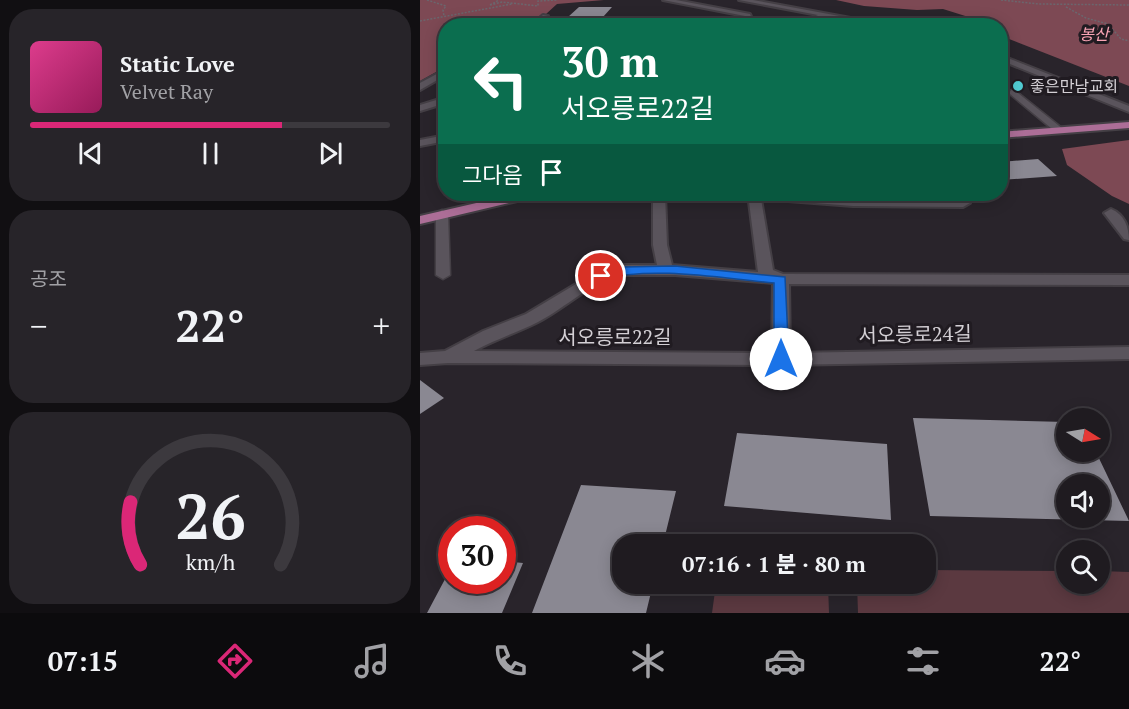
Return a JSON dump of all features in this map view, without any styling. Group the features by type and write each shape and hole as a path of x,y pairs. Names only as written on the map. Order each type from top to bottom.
{"main road":[{"path":"1008,134 1129,125"},
{"path":"420,220 499,201"}],"street":[{"path":"666,0 748,15 789,0 787,0"},
{"path":"742,0 848,18"},
{"path":"816,18 826,14"},
{"path":"1008,60 1129,109"},
{"path":"420,87 438,76"},
{"path":"434,78 438,78"},
{"path":"420,108 438,102"},
{"path":"420,143 438,140"},
{"path":"659,201 660,245 666,270"},
{"path":"755,201 766,272 781,279 1129,280"},
{"path":"841,201 963,203"},
{"path":"1111,213 1129,236"},
{"name":"서오릉로22길","path":"448,357 489,335 532,318 601,276 623,270 666,270 781,279"},
{"path":"781,279 781,359"},
{"name":"서오릉로24길","path":"781,359 1129,353"},
{"name":"서오릉로22길","path":"420,359 448,357 781,359"}],"lane":[{"path":"1012,92 1060,131"},
{"path":"442,214 443,275"}],"path":[{"path":"427,0 446,6 443,10 446,15 441,18"},
{"path":"485,10 498,0"},
{"path":"1001,0 1057,4 1129,5"},
{"path":"490,5 502,2 538,6"},
{"path":"441,18 512,4"},
{"path":"1057,4 1072,8 1077,14 1104,21 1116,28 1121,39 1129,41"},
{"path":"420,21 438,18"}],"shaded area":[{"path":"936,570 1056,571 1056,594 1110,594 1110,571 1129,572 1129,613 858,613 857,594 936,594"},
{"path":"715,594 828,594 829,613 712,613"}],"green space":[{"path":"420,0 604,0 557,4 542,18 438,18 438,71 420,81"},
{"name":"봉산","path":"836,0 1129,0 1129,86 1008,39 1008,18 972,18 943,9 917,10 864,6"},
{"path":"1129,140 1129,204 1112,196 1067,165 1062,149"}],"building":[{"path":"579,7 612,7 603,17 568,17"},
{"path":"1038,159 1057,176 1008,179 1008,161"},
{"path":"420,380 444,398 420,414"},
{"path":"913,418 1056,422 1056,462 1101,462 1107,474 1056,474 1056,519 930,516"},
{"path":"737,433 887,444 891,520 724,506"},
{"path":"1110,481 1129,521 1110,521"},
{"path":"581,485 676,491 665,534 612,534 612,594 651,594 646,613 532,613"},
{"path":"516,562 523,563 516,580"},
{"path":"438,592 510,594 502,613 427,613"}],"place":[{"name":"좋은만남교회","path":"1018,86"}],"route":[{"path":"601,276 623,270 675,270 781,279 781,359"}]}
